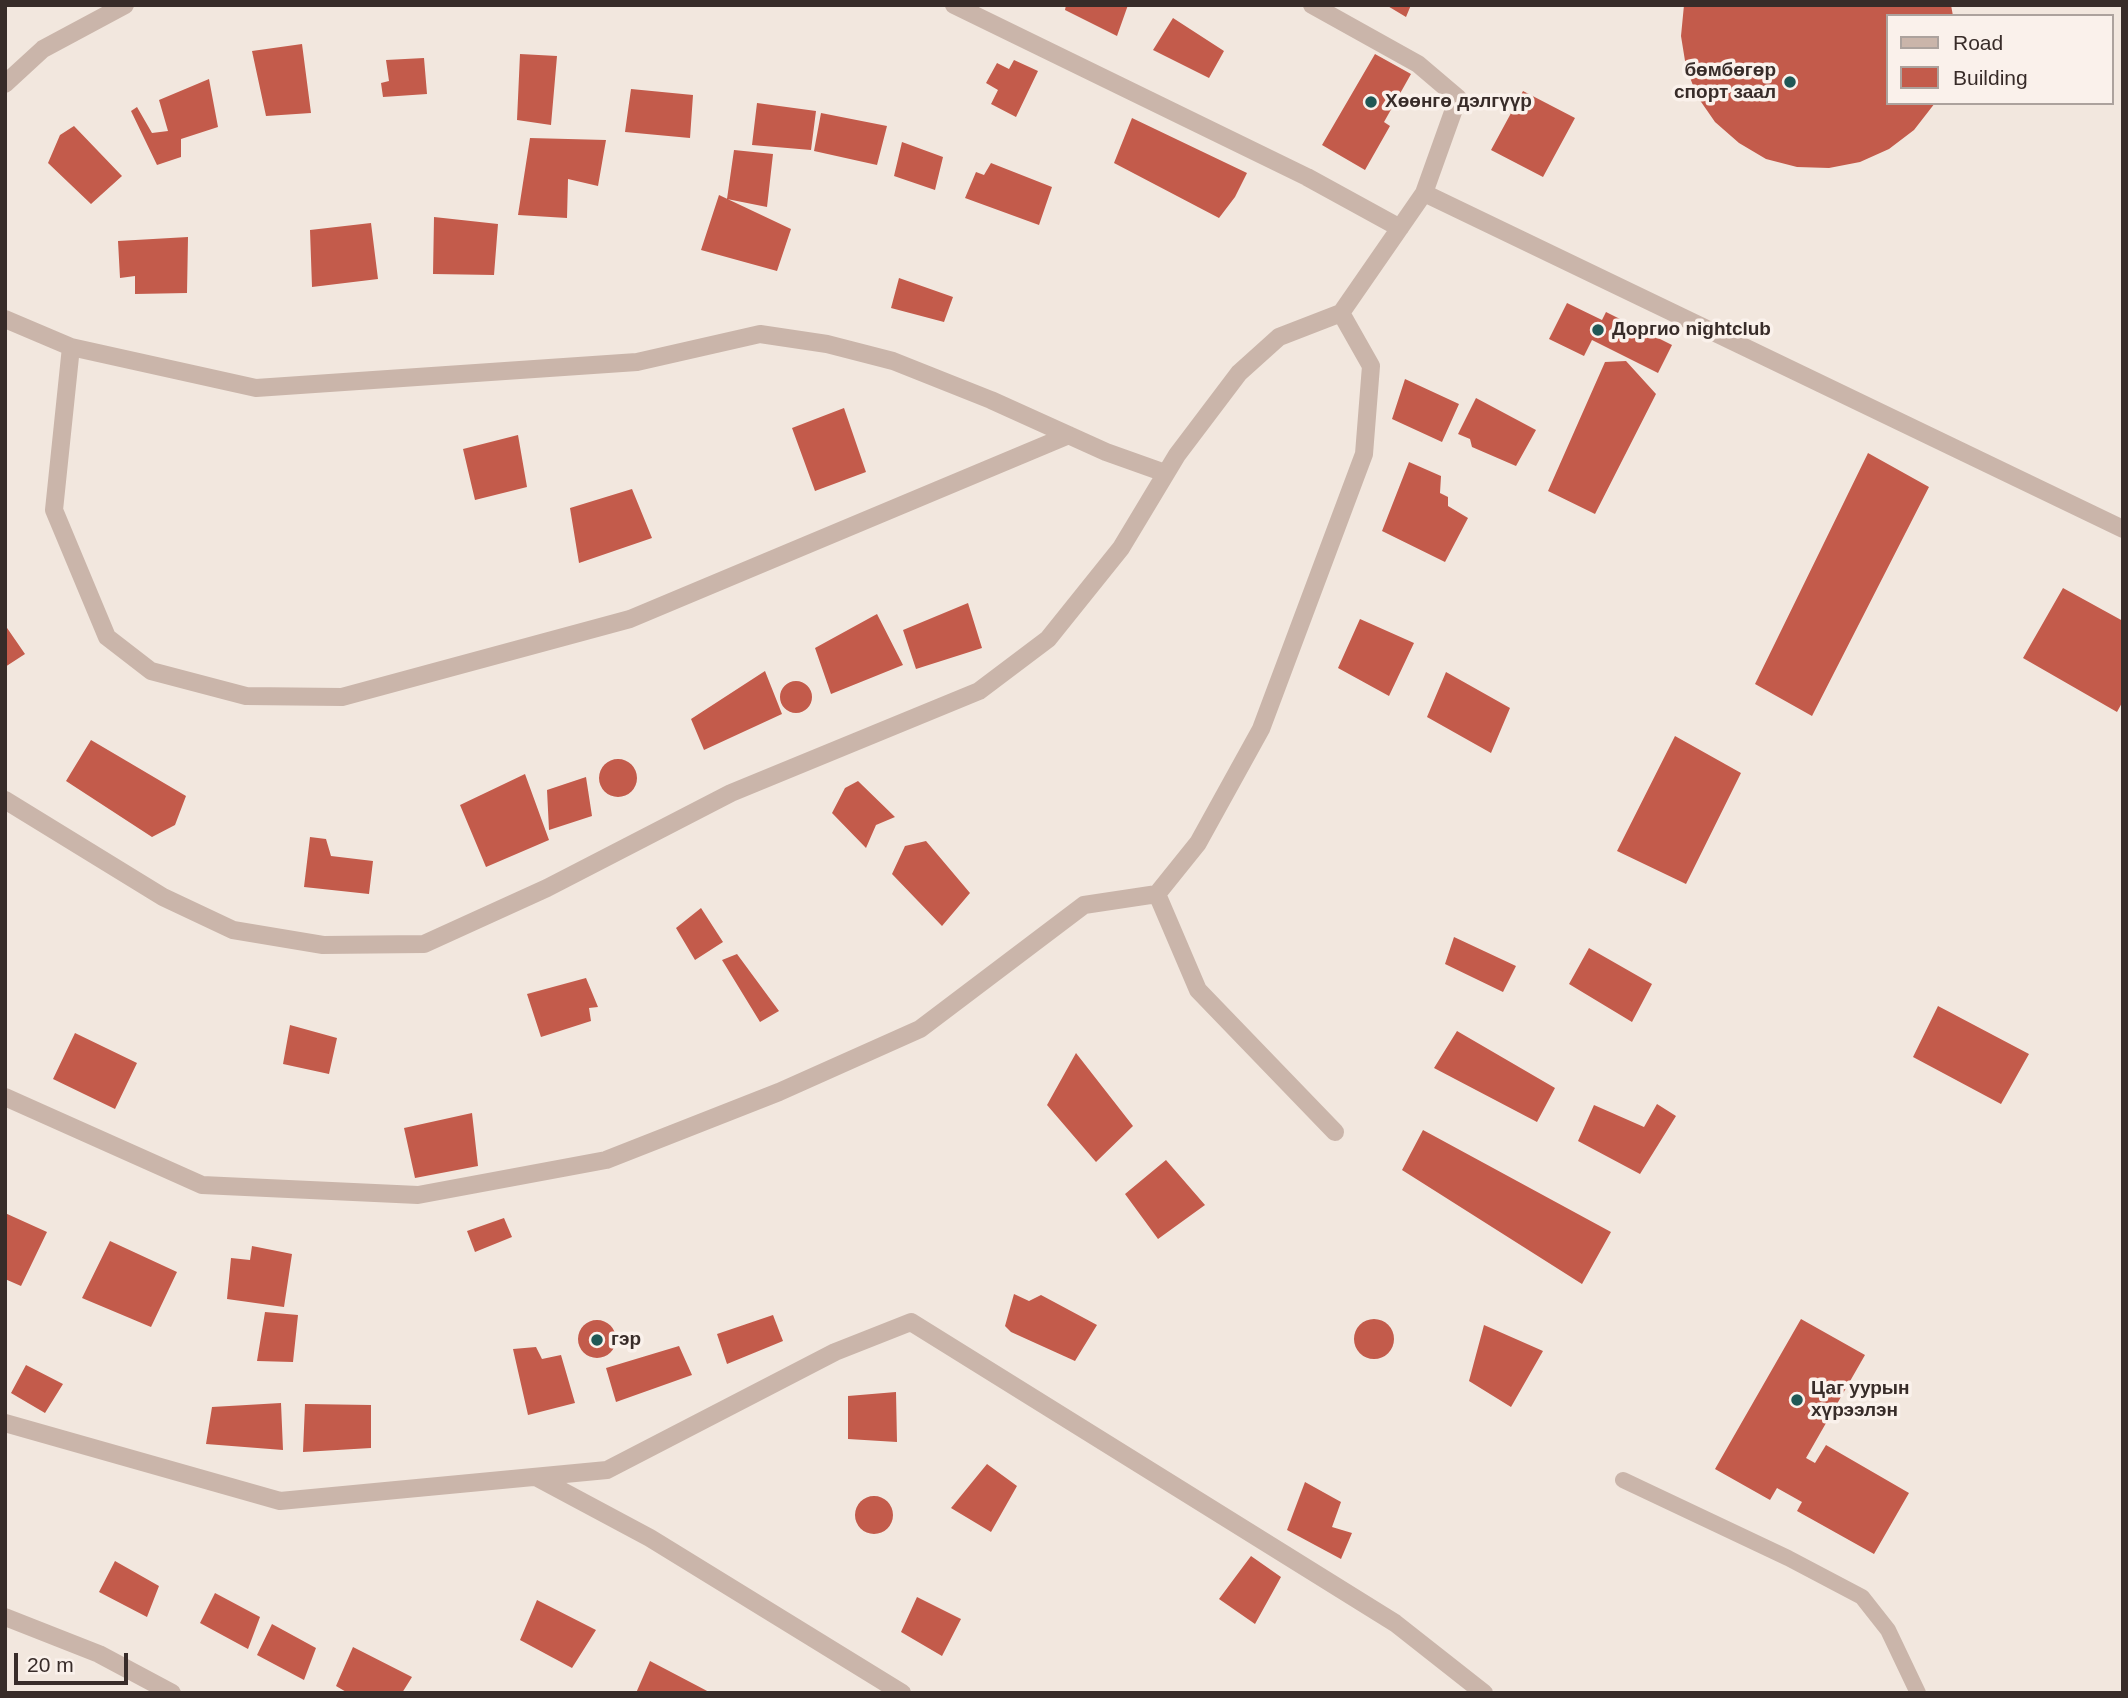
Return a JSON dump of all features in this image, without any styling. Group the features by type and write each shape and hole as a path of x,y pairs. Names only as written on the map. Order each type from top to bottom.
{"street":[{"path":"5,84 43,49 94,14 125,5"},
{"path":"954,5 1307,177 1400,228"},
{"path":"5,800 163,897 233,930 323,945 424,944 547,888 732,793 979,691 1048,639 1121,548 1165,473 1239,373 1279,337 1341,313 1424,193 1458,98 1418,64 1312,5"},
{"path":"1424,193 1471,213 2123,529"},
{"path":"5,1097 202,1185 418,1195 606,1160 635,1151 920,1029 1084,905 1157,894 1198,843 1261,729 1364,454 1371,366 1341,313"},
{"path":"5,319 71,346 256,388 636,362 760,334 827,344 893,362 1165,473"},
{"path":"71,346 54,510 107,636 151,671 246,696 342,697 629,619 1069,435"},
{"path":"1157,894 1198,990 1335,1132"},
{"path":"5,1423 280,1501 607,1470 835,1352 911,1322 1395,1623 1484,1693"},
{"path":"536,1476 650,1538 902,1693"},
{"path":"5,1617 99,1654 172,1693"}],"lane":[{"path":"1623,1480 1788,1558 1862,1597 1888,1630 1918,1693"}],"building":[{"path":"1066,5 1128,5 1117,36 1065,10"},
{"path":"1386,5 1411,5 1406,17"},
{"name":"бөмбөгөр спорт заал","path":"1684,5 1951,5 1953,14 1886,14 1886,105 1933,105 1914,130 1889,149 1860,162 1829,168 1797,167 1766,159 1739,143 1715,122 1697,96 1686,67 1681,36"},
{"path":"1173,18 1224,51 1209,78 1153,50"},
{"path":"302,44 311,113 266,116 252,51"},
{"path":"520,54 557,56 551,125 517,120"},
{"name":"Хөөнгө дэлгүүр","path":"1375,54 1411,74 1384,122 1390,126 1365,170 1322,145"},
{"path":"424,58 427,94 383,97 381,83 389,81 386,60"},
{"path":"1014,60 1038,71 1016,117 991,104 998,90 986,83 997,63 1009,69"},
{"path":"209,79 218,127 181,139 181,157 157,165 131,111 137,107 152,133 168,131 159,100"},
{"path":"631,89 693,95 690,138 625,132"},
{"path":"1523,91 1575,118 1543,177 1491,150"},
{"path":"757,103 816,111 811,150 752,145"},
{"path":"821,113 887,126 877,165 814,151"},
{"path":"1132,118 1247,173 1235,197 1219,218 1114,163"},
{"path":"74,126 122,176 91,204 48,163 60,135"},
{"path":"530,138 606,140 598,186 568,179 567,218 518,215"},
{"path":"902,142 943,157 935,190 894,176"},
{"path":"734,150 773,154 767,207 727,199"},
{"path":"991,163 1052,187 1039,225 965,198 976,172 984,175"},
{"path":"719,195 791,229 777,271 701,250"},
{"path":"434,217 498,224 494,275 433,274"},
{"path":"371,223 378,279 312,287 310,230"},
{"path":"188,237 187,293 135,294 135,276 120,278 118,241"},
{"path":"899,278 953,297 944,322 891,308"},
{"name":"Доргио nightclub","path":"1567,303 1602,320 1606,312 1672,345 1658,373 1592,340 1584,356 1549,339"},
{"path":"1626,361 1656,394 1595,514 1548,491 1605,362"},
{"path":"1405,379 1459,404 1442,442 1392,419"},
{"path":"1476,398 1536,430 1516,466 1472,447 1470,439 1458,434"},
{"path":"844,408 866,472 815,491 792,428"},
{"path":"518,435 527,487 475,500 463,449"},
{"path":"1868,453 1929,487 1812,716 1755,684"},
{"path":"1409,462 1441,476 1440,493 1448,497 1448,506 1468,518 1445,562 1382,531"},
{"path":"632,489 652,538 579,563 570,508"},
{"path":"2063,588 2123,621 2123,701 2117,712 2023,658"},
{"path":"968,603 982,648 916,669 903,630"},
{"path":"877,614 903,665 831,694 815,648"},
{"path":"1360,619 1414,643 1389,696 1338,668"},
{"path":"5,625 25,654 5,667"},
{"path":"765,671 782,714 704,750 691,719"},
{"path":"1446,672 1510,708 1491,753 1427,717"},
{"path":"796,681 808,685 812,697 808,709 796,713 784,709 780,697 784,685"},
{"path":"1675,736 1741,773 1686,884 1617,851"},
{"path":"91,740 186,796 175,825 152,837 66,781"},
{"path":"618,759 632,764 637,778 632,792 618,797 604,792 599,778 604,764"},
{"path":"525,774 549,840 486,867 460,805"},
{"path":"586,777 592,816 549,830 547,790"},
{"path":"858,781 895,817 876,825 866,848 832,813 845,788"},
{"path":"310,837 326,839 331,856 373,861 369,894 304,887"},
{"path":"926,841 970,893 942,926 892,874 905,846"},
{"path":"701,908 723,942 695,960 676,928"},
{"path":"1454,937 1516,966 1503,992 1445,964"},
{"path":"1589,948 1652,984 1632,1022 1569,984"},
{"path":"737,954 779,1011 760,1022 722,960"},
{"path":"586,978 598,1007 589,1008 591,1021 541,1037 527,994"},
{"path":"1938,1006 2029,1054 2001,1104 1913,1057"},
{"path":"290,1025 337,1038 329,1074 283,1064"},
{"path":"1457,1031 1555,1088 1537,1122 1434,1068"},
{"path":"75,1033 137,1063 115,1109 53,1079"},
{"path":"1076,1053 1133,1126 1096,1162 1047,1105"},
{"path":"1657,1104 1676,1116 1640,1174 1578,1141 1594,1105 1644,1127"},
{"path":"472,1113 478,1166 415,1178 404,1128"},
{"path":"1423,1130 1611,1232 1582,1284 1402,1170"},
{"path":"1166,1160 1205,1205 1158,1239 1125,1194"},
{"path":"5,1213 47,1232 21,1286 5,1279"},
{"path":"504,1218 512,1237 475,1252 467,1231"},
{"path":"110,1241 177,1272 151,1327 82,1298"},
{"path":"252,1246 292,1254 284,1307 227,1299 231,1258 250,1260"},
{"path":"1014,1294 1029,1301 1041,1295 1097,1325 1075,1361 1011,1332 1005,1326"},
{"path":"265,1312 298,1315 293,1362 257,1361"},
{"path":"773,1315 783,1341 727,1364 717,1334"},
{"path":"1374,1319 1382,1320 1388,1325 1393,1331 1393,1347 1388,1353 1382,1358 1374,1359 1366,1358 1360,1353 1355,1347 1354,1339 1355,1331 1360,1325 1366,1320"},
{"name":"Цаг уурын хүрээлэн","path":"1801,1319 1865,1355 1806,1458 1815,1463 1826,1445 1909,1493 1874,1554 1797,1511 1802,1502 1777,1488 1770,1500 1715,1469"},
{"name":"гэр","path":"597,1320 610,1326 616,1339 610,1352 597,1358 584,1352 578,1339 584,1326"},
{"path":"1484,1325 1543,1351 1511,1407 1469,1381"},
{"path":"679,1346 692,1375 616,1402 606,1368"},
{"path":"536,1347 542,1359 561,1355 575,1403 528,1415 513,1349"},
{"path":"26,1365 63,1384 45,1413 11,1393"},
{"path":"896,1392 897,1442 848,1439 848,1396"},
{"path":"281,1403 283,1450 206,1444 212,1407"},
{"path":"305,1404 371,1405 371,1448 303,1452"},
{"path":"987,1464 1017,1486 991,1532 951,1508"},
{"path":"1305,1482 1341,1502 1332,1527 1352,1533 1341,1559 1287,1530"},
{"path":"874,1496 887,1502 893,1515 887,1528 874,1534 861,1528 855,1515 861,1502"},
{"path":"1251,1556 1281,1577 1255,1624 1219,1599"},
{"path":"115,1561 159,1586 147,1617 99,1592"},
{"path":"215,1593 260,1617 248,1649 200,1623"},
{"path":"917,1597 961,1619 942,1656 901,1632"},
{"path":"537,1600 596,1630 572,1668 520,1640"},
{"path":"272,1624 316,1648 304,1680 257,1655"},
{"path":"353,1647 412,1677 402,1693 348,1693 336,1686"},
{"path":"650,1661 711,1693 636,1693"}],"place":[{"name":"бөмбөгөр спорт заал","path":"1790,82"},
{"name":"Хөөнгө дэлгүүр","path":"1371,102"},
{"name":"Доргио nightclub","path":"1598,330"},
{"name":"гэр","path":"597,1340"},
{"name":"Цаг уурын хүрээлэн","path":"1797,1400"}]}
